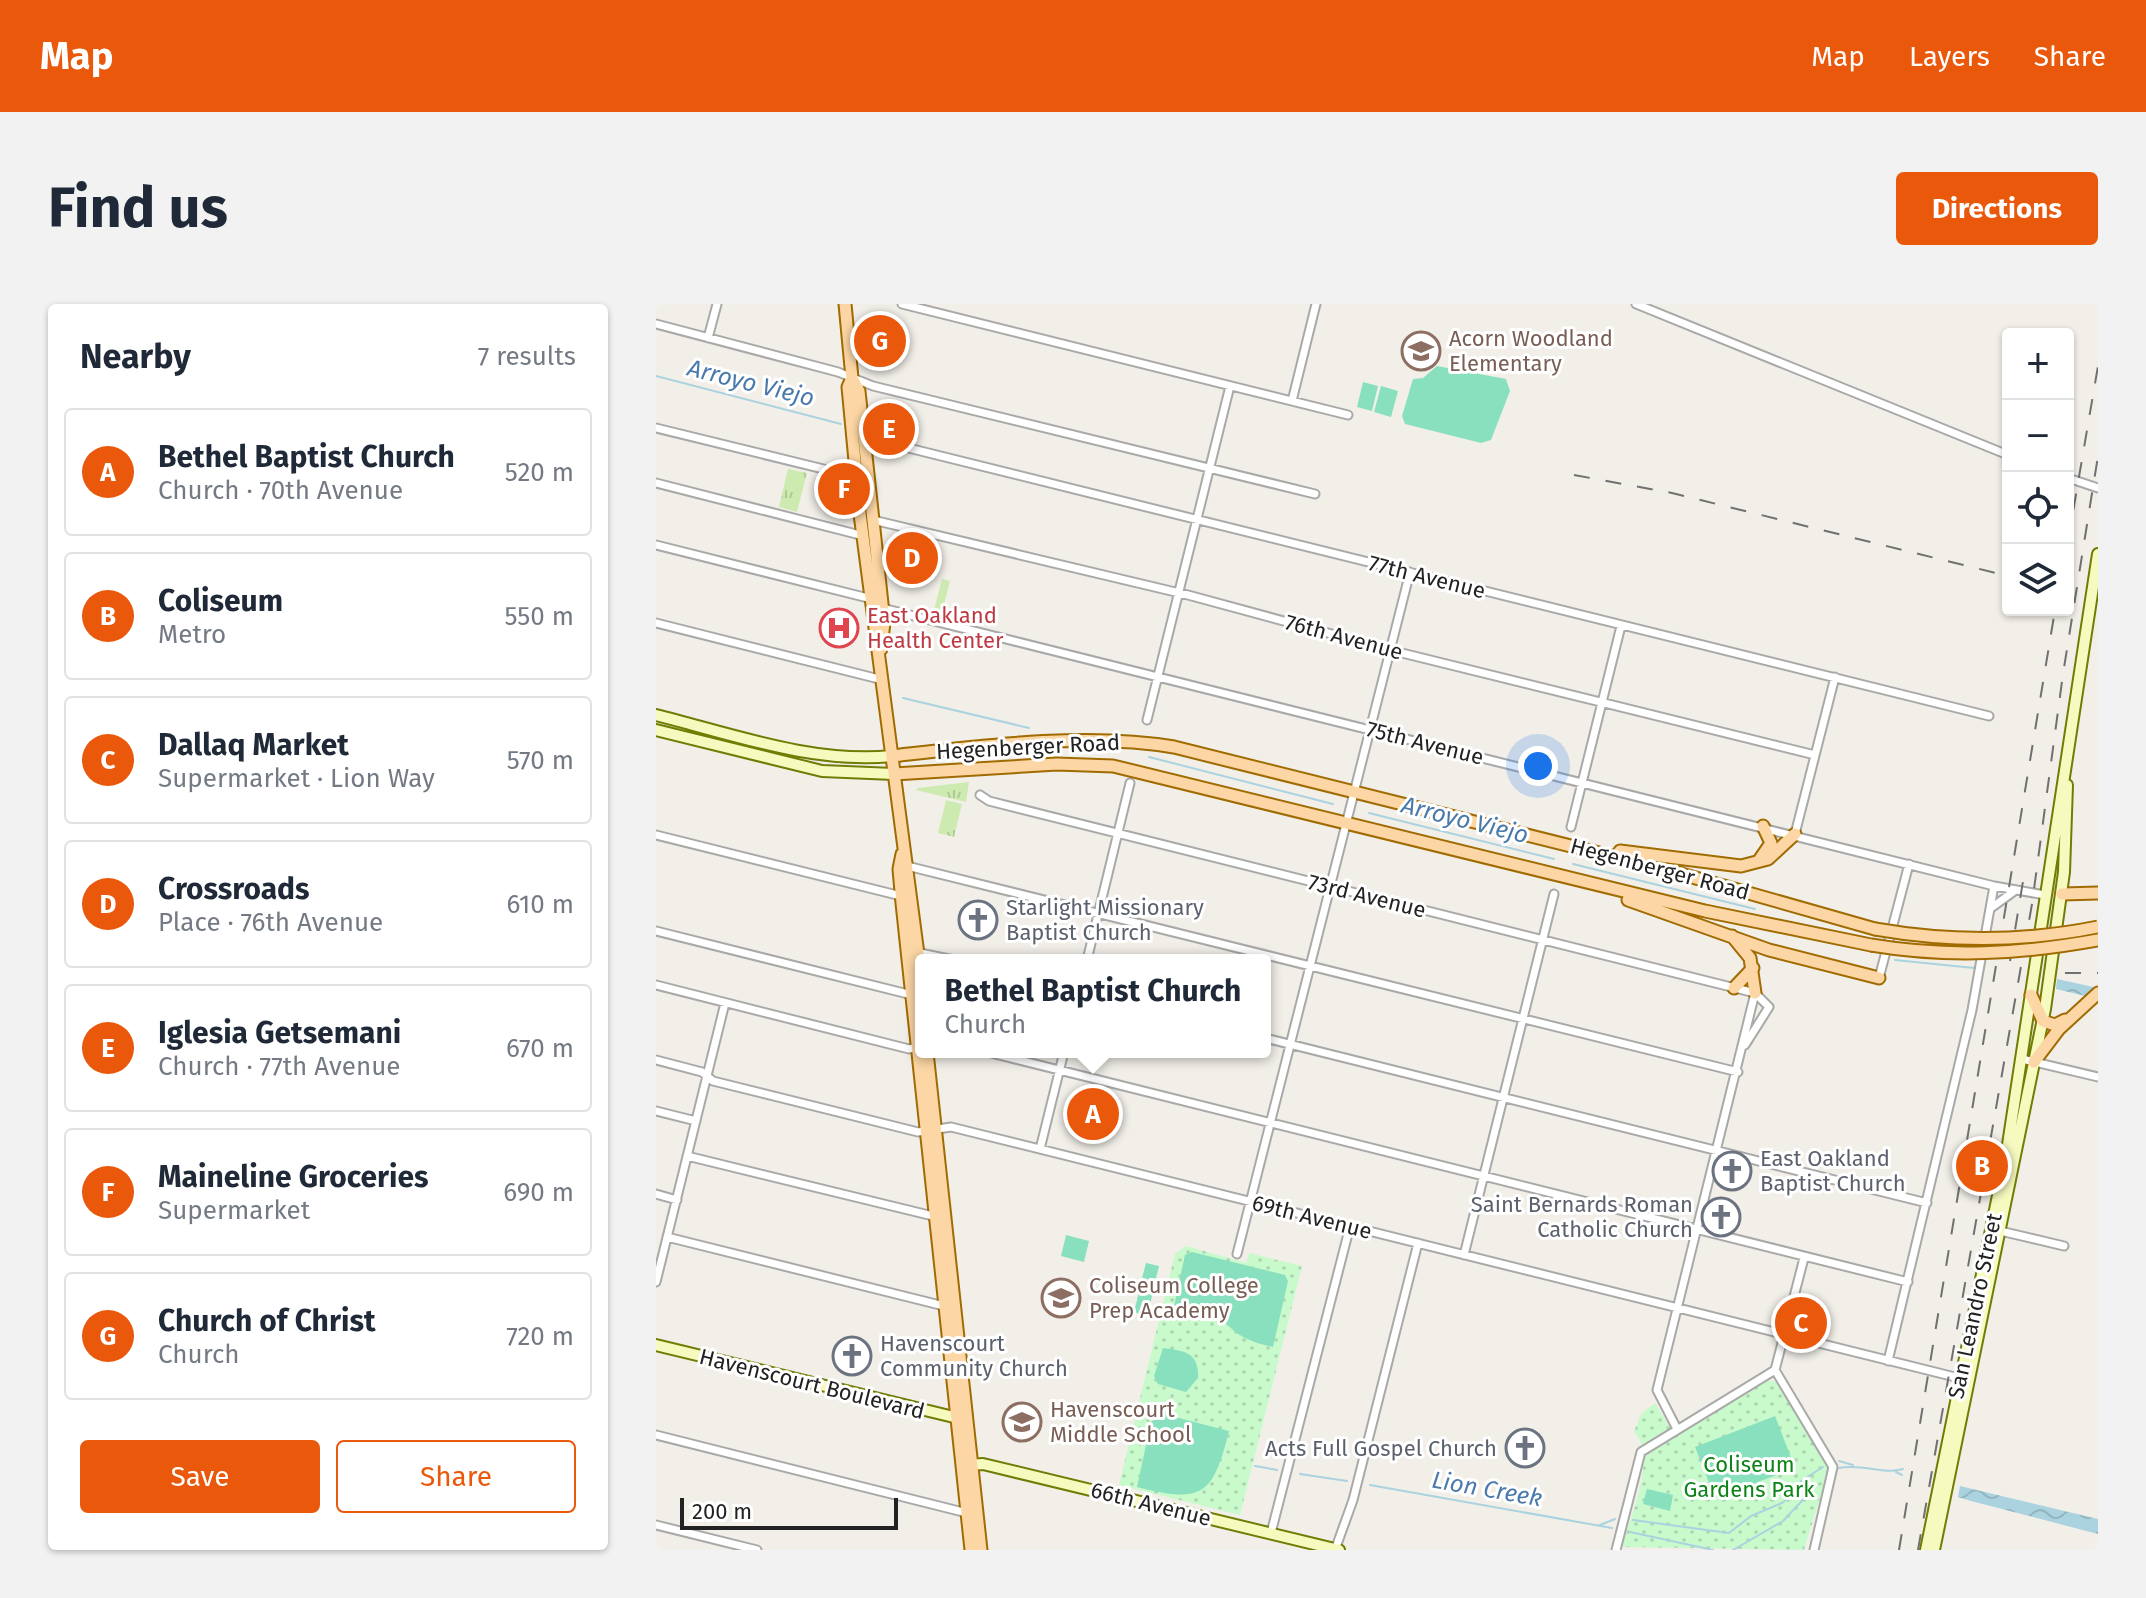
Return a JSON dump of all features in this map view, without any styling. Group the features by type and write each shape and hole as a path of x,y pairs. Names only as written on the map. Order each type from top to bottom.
{"main road":[{"path":"845,304 852,378 859,391 885,634 881,650"},
{"path":"852,378 848,387 856,477 881,650 902,854 907,866 920,953"},
{"name":"San Leandro Street","path":"1926,1550 1965,1379 2028,1060 2031,995 2056,818 2067,777 2098,554"},
{"path":"656,715 809,752 850,757 892,756"},
{"path":"656,730 812,769 894,774"},
{"name":"Hegenberger Road","path":"892,756 1084,741 1146,742 1566,845 1875,929 1929,937 1979,939 2031,937 2098,927"},
{"name":"Hegenberger Road","path":"894,774 1057,764 1113,766 1559,876 1871,945 1927,953 1980,955 2098,940"},
{"name":"San Leandro Street","path":"2028,1060 2043,1021 2062,894 2069,821 2067,777"},
{"path":"1755,864 1770,849 1770,836 1763,826"},
{"path":"1566,845 1719,866 1755,864 1778,852 1795,834"},
{"path":"902,854 899,869 901,896 915,1010"},
{"path":"1559,876 1769,950 1879,978"},
{"path":"2062,894 2098,893"},
{"name":"75th Avenue","path":"2045,895 2062,894"},
{"path":"1732,935 1750,958 1755,993"},
{"path":"1734,988 1747,978 1753,968"},
{"path":"2028,1060 2098,993"},
{"path":"2031,995 2043,1021 2055,1025 2072,1015"},
{"path":"924,1058 962,1419 981,1550"},
{"path":"931,1129 944,1306 962,1419"},
{"name":"Havenscourt Boulevard","path":"656,1345 962,1419"},
{"name":"San Leandro Street","path":"1934,1550 1965,1379"},
{"path":"968,1465 967,1513 971,1550"},
{"name":"66th Avenue","path":"968,1465 1080,1486 1337,1550"}],"street":[{"path":"708,338 717,304"},
{"path":"902,304 1348,415"},
{"path":"1292,401 1316,304"},
{"path":"1636,304 2002,453"},
{"path":"656,324 852,378 1315,494"},
{"path":"1147,720 1230,386"},
{"path":"656,428 856,477"},
{"name":"77th Avenue","path":"864,437 1989,716"},
{"path":"2074,480 2098,488"},
{"path":"656,483 864,536"},
{"name":"76th Avenue","path":"873,520 1815,755"},
{"path":"656,545 872,599"},
{"path":"1237,1254 1410,572"},
{"name":"75th Avenue","path":"882,608 1994,886 2045,895"},
{"path":"656,623 884,680"},
{"path":"1571,827 1621,626"},
{"path":"1795,834 1835,677"},
{"path":"1089,954 1130,783"},
{"name":"73rd Avenue","path":"980,795 989,801 1755,993"},
{"path":"656,835 901,896"},
{"path":"1879,978 1909,864"},
{"path":"907,866 1264,954"},
{"path":"1888,1361 1974,1001 1994,886"},
{"path":"1989,910 1998,900 2015,891"},
{"path":"1464,1255 1554,894"},
{"path":"656,931 912,995"},
{"path":"920,953 925,954"},
{"path":"1271,956 1738,1072"},
{"path":"656,985 915,1049"},
{"path":"1745,1045 1769,1007 1755,993"},
{"path":"1677,1429 1657,1390 1745,1045 1755,993"},
{"path":"656,1281 725,1003"},
{"path":"1271,1039 1927,1203"},
{"path":"1011,1058 1908,1282"},
{"path":"1040,1149 1063,1058"},
{"name":"69th Avenue","path":"656,1060 707,1076 713,1081 918,1132 951,1127 1965,1379"},
{"path":"2028,1060 2098,1077"},
{"path":"656,1111 696,1121"},
{"path":"687,1156 937,1217"},
{"path":"656,1194 677,1200"},
{"path":"1271,1533 1350,1226"},
{"path":"1996,1230 2064,1246"},
{"path":"667,1237 944,1306"},
{"path":"1337,1550 1353,1500 1418,1243"},
{"path":"1804,1258 1775,1370 1833,1467 1814,1550"},
{"path":"1616,1550 1641,1452 1775,1370"},
{"path":"656,1435 967,1513"},
{"path":"656,1525 757,1550"}],"green space":[{"path":"1437,366 1506,379 1510,391 1491,440 1481,443 1405,424 1402,416 1413,379 1423,378"},
{"path":"1363,382 1378,386 1372,411 1357,407"},
{"path":"1381,386 1398,391 1391,417 1374,412"},
{"path":"788,469 807,473 797,512 779,507"},
{"path":"942,579 950,581 942,612 934,610"},
{"path":"969,782 966,802 916,790 918,788"},
{"path":"946,800 962,804 954,837 938,833"},
{"path":"1066,1235 1089,1241 1084,1262 1061,1256"},
{"path":"1186,1246 1246,1263 1249,1253 1302,1266 1240,1515 1119,1485 1175,1254"},
{"path":"1192,1252 1285,1275 1288,1281 1273,1347 1253,1342 1231,1328 1214,1304 1186,1315 1173,1311 1185,1255"},
{"path":"1146,1263 1159,1266 1153,1290 1140,1286"},
{"path":"1140,1288 1153,1292 1147,1316 1134,1312"},
{"path":"1163,1348 1189,1354 1196,1363 1198,1378 1186,1392 1158,1384 1154,1376"},
{"name":"Coliseum Gardens Park","path":"1768,1380 1778,1383 1829,1469 1804,1550 1622,1547 1643,1471 1641,1443 1634,1432 1641,1414 1655,1403 1675,1436"},
{"path":"1163,1414 1229,1431 1210,1481 1191,1494 1137,1487 1151,1422"},
{"path":"1775,1416 1795,1468 1715,1498 1695,1447"},
{"path":"1647,1489 1673,1495 1670,1511 1643,1504"}],"water":[{"path":"2057,979 2098,988 2098,999 2056,989"},
{"path":"1960,1486 2098,1519 2098,1534 1958,1497"}],"waterway":[{"name":"Arroyo Viejo","path":"656,376 841,424"},
{"name":"Arroyo Viejo","path":"903,698 1029,728"},
{"name":"Arroyo Viejo","path":"1149,757 1333,804"},
{"name":"Arroyo Viejo","path":"1369,813 1554,859"},
{"name":"Arroyo Viejo","path":"1573,864 1755,909"},
{"name":"Arroyo Viejo","path":"1895,960 1974,968"},
{"name":"Lion Creek","path":"1839,1461 1853,1465"},
{"name":"Lion Creek","path":"1255,1466 1277,1470"},
{"name":"Lion Creek","path":"1633,1520 1729,1533 1751,1516 1782,1503 1797,1491 1801,1481 1823,1467"},
{"name":"Lion Creek","path":"1839,1468 1903,1469"},
{"name":"Lion Creek","path":"1896,1472 1902,1475"},
{"name":"Lion Creek","path":"1300,1474 1347,1481"},
{"name":"Lion Creek","path":"1370,1485 1612,1528"},
{"name":"Lion Creek","path":"1733,1550 1783,1521 1816,1486"},
{"name":"Lion Creek","path":"1600,1525 1615,1519"},
{"name":"Lion Creek","path":"1630,1532 1713,1550"}],"railway":[{"path":"2074,506 2098,366"},
{"path":"1918,1550 2032,904 2063,674 2098,456"},
{"path":"1574,475 1672,493 2002,575"},
{"path":"1899,1550 2054,616"},
{"path":"2010,961 2024,875"},
{"path":"2065,973 2098,973"}],"place":[{"name":"Church of Christ","path":"880,341"},
{"name":"Acorn Woodland Elementary","path":"1421,351"},
{"name":"Iglesia Getsemani","path":"889,429"},
{"name":"Maineline Groceries","path":"844,489"},
{"name":"Crossroads","path":"912,558"},
{"name":"East Oakland Health Center","path":"839,628"},
{"name":"Starlight Missionary Baptist Church","path":"978,920"},
{"name":"Bethel Baptist Church","path":"1093,1114"},
{"name":"Coliseum","path":"1982,1166"},
{"name":"East Oakland Baptist Church","path":"1732,1171"},
{"name":"Saint Bernards Roman Catholic Church","path":"1721,1217"},
{"name":"Coliseum College Prep Academy","path":"1061,1298"},
{"name":"Dallaq Market","path":"1801,1323"},
{"name":"Havenscourt Community Church","path":"852,1356"},
{"name":"Havenscourt Middle School","path":"1022,1422"},
{"name":"Acts Full Gospel Church","path":"1525,1448"}]}
